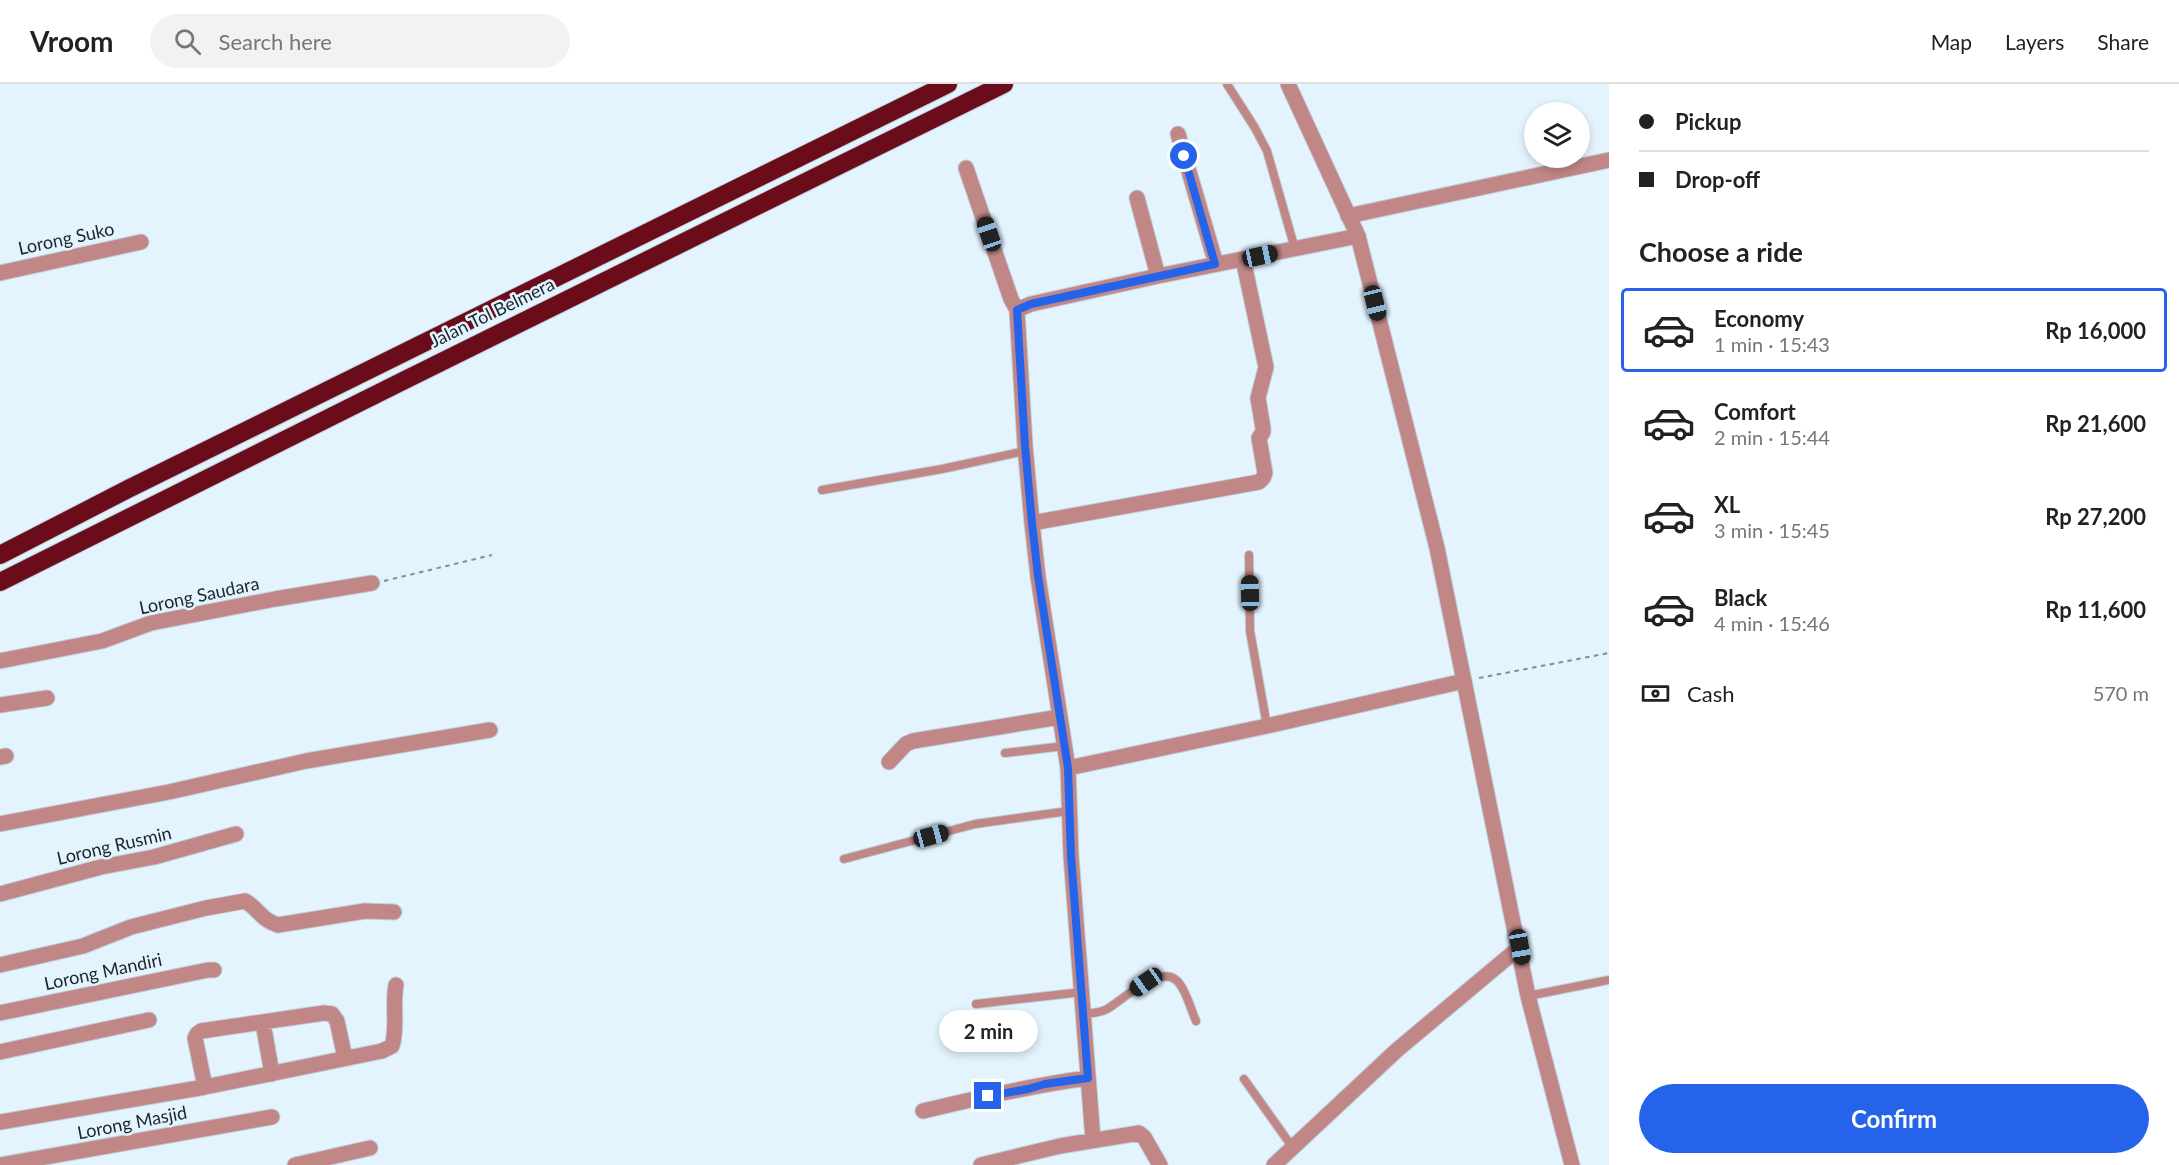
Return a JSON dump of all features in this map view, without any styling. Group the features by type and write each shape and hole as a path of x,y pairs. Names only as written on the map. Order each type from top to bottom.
{"highway":[{"name":"Jalan Tol Belmera","path":"0,555 128,489 948,84"},
{"name":"Jalan Tol Belmera","path":"0,582 406,378 1004,84"}],"street":[{"path":"1288,84 1358,236 1437,548 1520,947 1528,996 1572,1165"},
{"path":"1178,134 1215,264"},
{"path":"1348,216 1609,160"},
{"path":"966,168 1011,299 1017,310 1025,451 1032,523 1068,768 1071,856 1093,1140"},
{"path":"1137,198 1158,276"},
{"path":"1017,310 1031,304 1158,276 1358,236"},
{"name":"Lorong Suko","path":"0,273 141,242"},
{"path":"1032,523 1259,482 1263,478 1265,474 1259,438 1263,428 1258,398 1266,367 1244,260"},
{"name":"Lorong Saudara","path":"0,661 102,641 151,623 372,583"},
{"path":"1068,768 1464,681"},
{"path":"0,705 46,698"},
{"path":"889,762 906,744 913,741 1060,717"},
{"path":"0,824 169,792 306,761 490,730"},
{"name":"Lorong Rusmin","path":"0,894 101,867 154,857 236,834"},
{"path":"0,964 83,945 131,927 244,900 267,922 278,925 365,911 394,912"},
{"path":"1274,1165 1397,1050 1520,947"},
{"name":"Lorong Mandiri","path":"0,1012 214,970"},
{"path":"0,1122 205,1087 382,1052 392,1046 395,1037 393,1013 396,985"},
{"path":"205,1087 195,1038 196,1034 201,1031 324,1013 332,1014 337,1021 345,1058"},
{"path":"0,1052 149,1020"},
{"path":"263,1023 272,1074"},
{"path":"923,1111 1045,1084 1088,1078"},
{"name":"Lorong Masjid","path":"0,1165 272,1117"},
{"path":"981,1165 1093,1140 1139,1133 1144,1137 1160,1165"},
{"path":"295,1165 370,1148"}],"lane":[{"path":"1227,84 1267,151 1295,249"},
{"path":"822,490 942,469 1025,451"},
{"path":"1249,555 1250,631 1267,726"},
{"path":"1005,753 1064,746"},
{"path":"844,860 975,824 1070,812"},
{"path":"1084,1014 1103,1011 1146,982 1166,976 1173,978 1179,984 1196,1022"},
{"path":"1528,996 1609,980"},
{"path":"976,1004 1082,992"},
{"path":"1244,1079 1293,1148"}],"path":[{"path":"372,583 492,555"},
{"path":"1464,681 1609,653"}],"route":[{"path":"988,1096 1088,1078 1071,856 1068,768 1032,523 1017,310 1031,304 1215,264 1184,156"}]}
